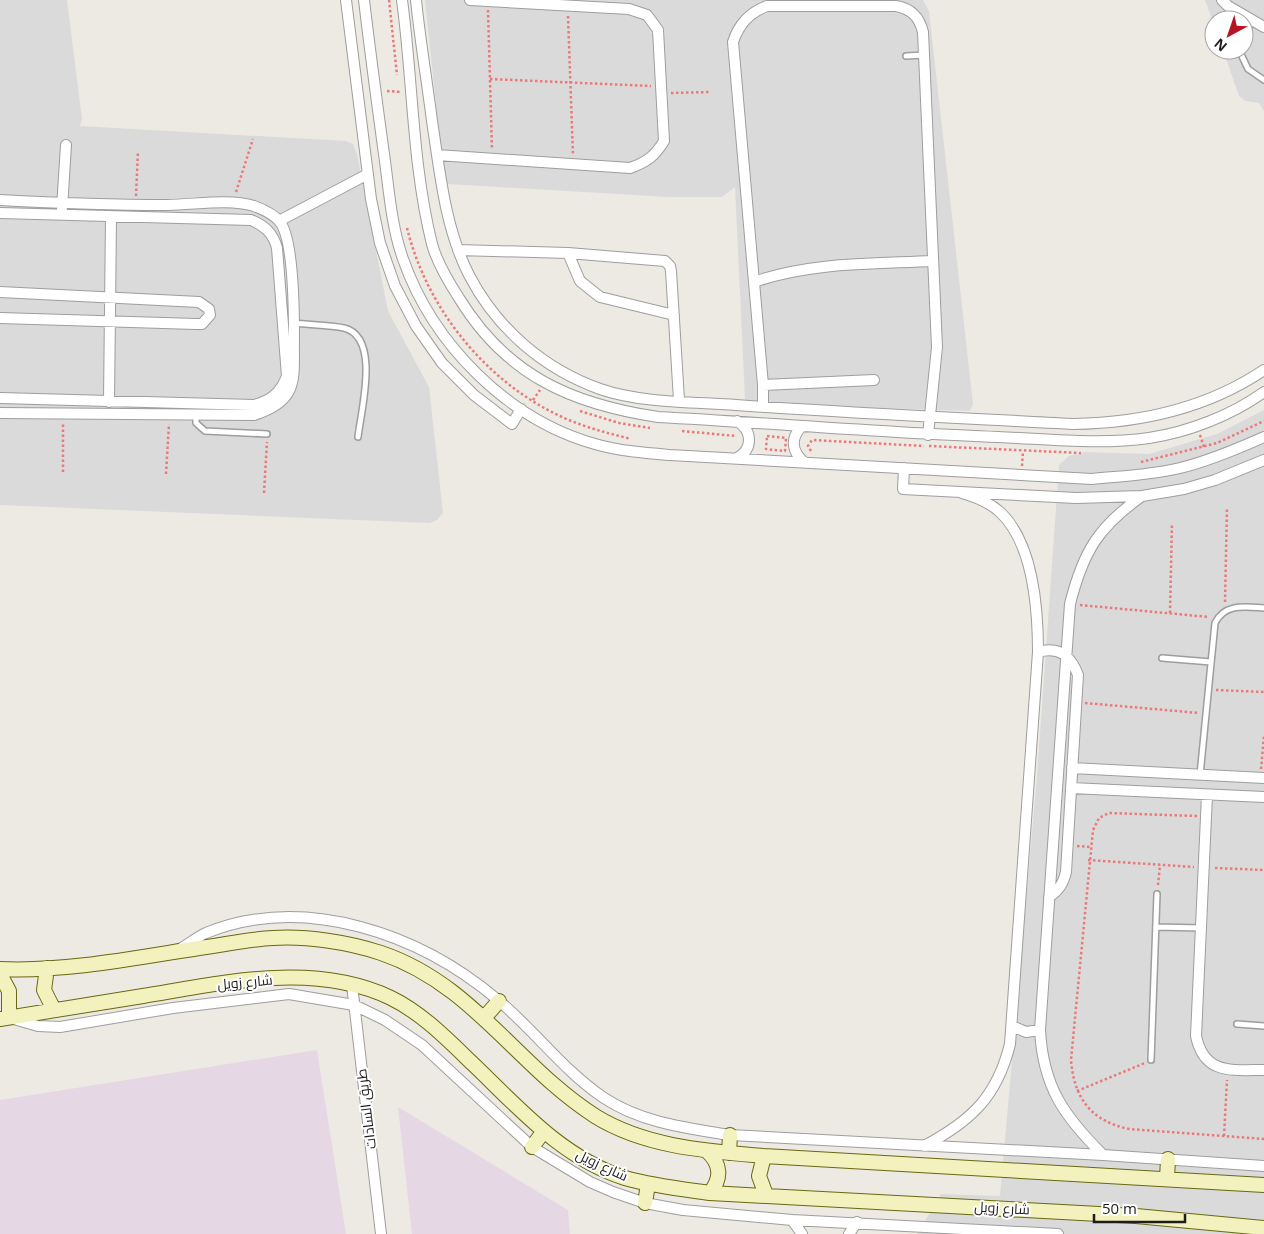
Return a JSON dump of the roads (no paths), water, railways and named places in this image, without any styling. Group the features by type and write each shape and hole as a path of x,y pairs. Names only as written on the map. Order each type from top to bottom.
{"main road":[{"path":"0,969 47,968 274,938 344,944 380,952 438,980 461,997 563,1092 595,1116 629,1134 707,1151 764,1156 1264,1185"},
{"path":"47,968 44,990 54,1010"},
{"path":"0,974 9,991 4,1018"},
{"name":"شارع زويل","path":"4,1018 234,982 297,979 352,984 391,998 431,1025 544,1131 582,1159 618,1175 648,1184 710,1193 1136,1216 1264,1228"},
{"path":"484,1018 499,1001"},
{"path":"532,1147 544,1131"},
{"path":"729,1153 730,1135"},
{"path":"707,1151 719,1167 716,1185 710,1193"},
{"path":"764,1156 759,1176 766,1195"},
{"path":"1167,1180 1168,1159"},
{"path":"646,1203 648,1184"}],"street":[{"path":"346,0 368,174 380,243 395,286 416,326 442,363 474,395 512,424 524,410"},
{"path":"364,0 394,227 415,288 430,317 470,368 494,390 524,410 567,433 614,448 670,455 1102,478 1149,474 1207,460 1264,438"},
{"path":"402,0 410,92 423,195 432,244 439,263 472,318 495,344 542,386 615,411 658,417 928,435 1111,442 1150,438 1196,426 1224,414 1264,392"},
{"path":"416,0 437,155 452,233 458,250 469,276 493,315 527,349 567,375 602,390 642,398 763,407 1073,424 1128,421 1183,409 1217,396 1264,370"},
{"path":"437,155 630,168 644,163 656,154 664,141 658,30 647,15 629,9 470,0"},
{"path":"1222,0 1235,10"},
{"path":"763,407 763,385 754,282 732,56 733,42 745,19 755,11 767,6 780,4 904,7 917,17 922,32 924,55 937,347 928,416 928,435"},
{"path":"404,16 417,16"},
{"path":"351,34 368,34"},
{"path":"61,209 66,146"},
{"path":"279,221 368,174"},
{"path":"0,200 111,216 175,216 251,220 268,230 274,238 287,301 294,323 289,341"},
{"path":"0,213 136,205 232,203 254,206 279,221 285,232 290,263 287,301 291,377 290,390 274,402 254,410 196,415 170,413 0,413"},
{"path":"232,203 232,219"},
{"path":"175,216 176,205"},
{"path":"251,220 254,206"},
{"path":"109,402 111,216"},
{"path":"274,238 285,232"},
{"path":"458,250 568,253 665,261 670,266 679,400"},
{"path":"568,253 580,281 600,297 674,314"},
{"path":"754,282 774,275 818,267 933,261"},
{"path":"279,263 290,263"},
{"path":"0,292 199,302 209,309 210,315 202,324 110,323 0,318"},
{"path":"763,385 874,380"},
{"path":"0,398 109,402 196,402 254,410"},
{"path":"63,412 64,400"},
{"path":"143,413 144,402"},
{"path":"196,402 196,415"},
{"path":"737,421 748,430 750,437 747,450 737,458"},
{"path":"801,427 796,432 793,445 795,452 804,462"},
{"path":"904,468 903,489 1076,498 1142,496 1192,487 1264,460"},
{"path":"923,1146 966,1120 990,1094 1006,1061 1012,1026 1038,652 1036,598 1025,557 1013,528 993,507 981,499 962,493"},
{"path":"1102,1155 1076,1128 1057,1100 1044,1066 1040,1030 1070,604 1078,573 1088,550 1103,529 1121,511 1142,496"},
{"path":"1038,652 1057,650 1066,654 1074,664 1078,675 1066,872 1064,882 1058,891 1049,897"},
{"path":"1072,768 1262,778"},
{"path":"1071,788 1264,798"},
{"path":"1207,794 1196,1036 1199,1049 1205,1059 1216,1067 1228,1070 1264,1070"},
{"path":"176,952 204,934 235,923 267,917 300,917 332,921 372,930 405,942 440,959 499,1001 564,1065 604,1098 637,1115 672,1126 730,1135 1102,1155 1264,1166"},
{"name":"طريق السادات","path":"352,984 381,1234"},
{"path":"4,1018 38,1026 60,1027 182,1007 289,994 354,1005 385,1020 422,1045 532,1147 590,1182 646,1203 683,1210 792,1220 1058,1234"},
{"path":"1012,1026 1026,1032 1040,1030"},
{"path":"792,1220 802,1234"},
{"path":"848,1234 857,1222"}],"lane":[{"path":"906,56 924,55"},
{"path":"1244,60 1248,69 1264,80"},
{"path":"294,323 345,328 360,341 365,351 367,364 358,437"},
{"path":"196,415 196,423 204,431 267,434"},
{"path":"1200,774 1214,631 1218,618 1225,611 1237,607 1264,608"},
{"path":"1162,658 1211,662"},
{"path":"1151,1060 1157,894"},
{"path":"1157,927 1201,928"},
{"path":"1237,1024 1264,1026"}]}
